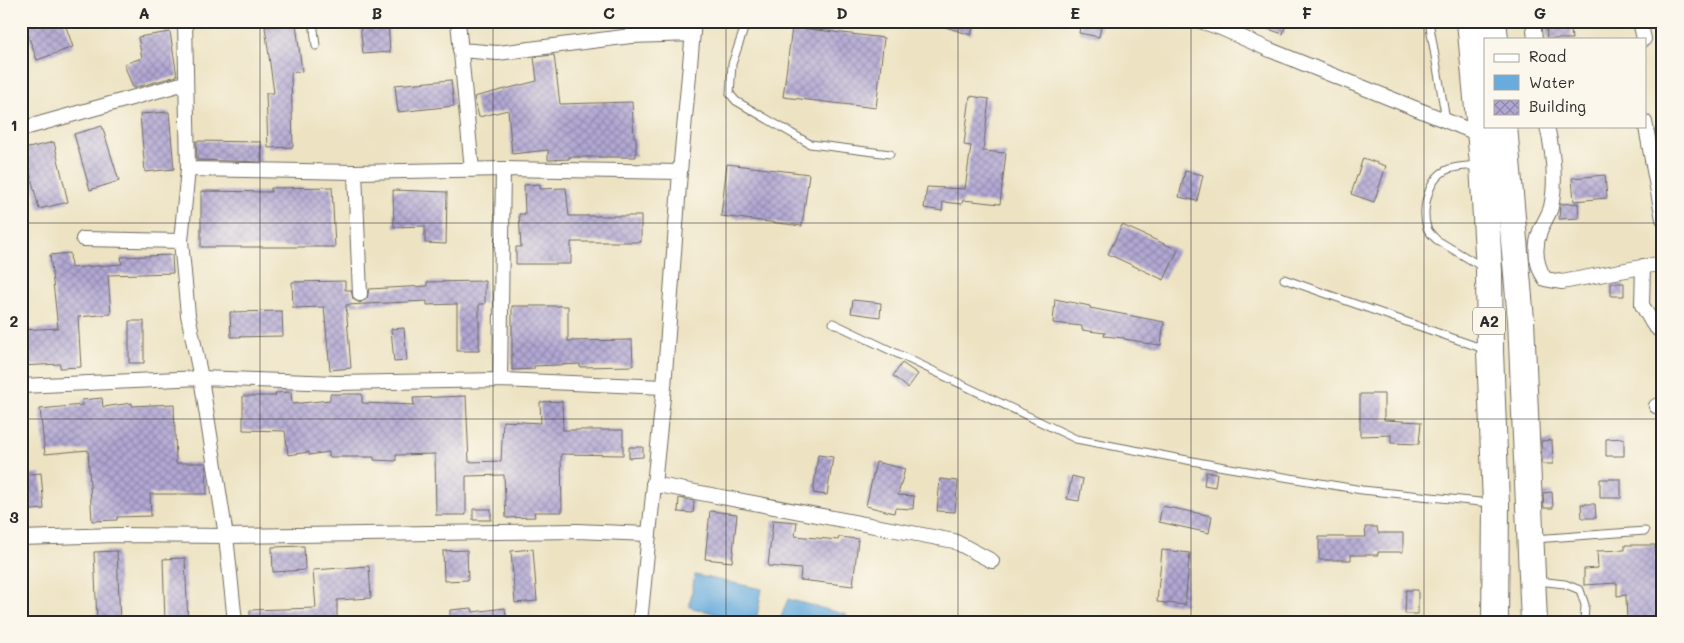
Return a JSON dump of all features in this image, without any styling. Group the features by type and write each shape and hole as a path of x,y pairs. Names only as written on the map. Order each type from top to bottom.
{"highway":[{"name":"A2","path":"1470,21 1483,164 1489,271 1496,504 1495,622"},
{"path":"1493,21 1495,38"},
{"name":"A2","path":"1504,128 1522,320 1534,622"}],"street":[{"path":"185,21 188,169 181,241 188,315 201,378 226,536 235,622"},
{"path":"458,21 472,170"},
{"path":"1200,21 1222,25 1270,50 1479,134"},
{"path":"1533,21 1535,38"},
{"path":"1640,21 1644,38"},
{"path":"460,50 498,53 694,27 680,172 664,387 640,622"},
{"path":"21,129 185,83"},
{"path":"1646,127 1663,219"},
{"path":"1547,128 1552,147 1554,179 1551,208 1537,244 1538,268 1545,279 1562,282 1663,262"},
{"path":"188,169 355,172 503,169 680,172"},
{"path":"500,380 503,169"},
{"path":"355,172 360,294"},
{"path":"83,239 181,241"},
{"path":"1643,266 1642,305 1653,324 1663,334"},
{"path":"21,386 201,378 336,383 500,380 664,387"},
{"path":"654,484 954,540 992,560"},
{"path":"21,538 117,535 226,536 577,531 648,534"}],"lane":[{"path":"313,21 316,46"},
{"path":"724,21 744,29 732,64 730,94 736,101 810,144 890,154"},
{"path":"1429,21 1446,120"},
{"path":"1483,164 1449,169 1436,178 1428,194 1426,209 1427,227 1430,234 1437,240 1489,271"},
{"path":"1284,279 1490,351"},
{"path":"833,323 1076,439 1224,467 1362,490 1496,504"},
{"path":"1532,539 1645,531"},
{"path":"1532,581 1565,584 1580,590 1585,605 1584,622"}],"water":[{"path":"695,575 762,589 756,622 749,622 689,607"},
{"path":"788,599 847,615 845,622 779,622"}],"building":[{"path":"23,21 64,21 73,47 37,60"},
{"path":"936,21 975,21 971,35 936,24"},
{"path":"1081,21 1102,21 1099,37 1079,33"},
{"path":"1250,21 1287,21 1283,34 1250,23"},
{"path":"1552,21 1570,21 1572,38 1547,38 1546,25 1552,24"},
{"path":"388,22 390,52 363,54 360,24"},
{"path":"296,24 302,71 291,73 293,147 268,148 266,93 274,93 265,27"},
{"path":"792,27 884,38 876,108 783,97"},
{"path":"170,32 177,76 133,88 124,64 142,58 138,37"},
{"path":"554,55 560,104 632,102 636,157 569,157 569,159 548,160 548,150 512,154 508,110 479,117 474,97 537,81 534,57"},
{"path":"451,80 454,106 398,112 395,85"},
{"path":"970,96 989,99 983,151 1006,153 1000,204 963,200 962,204 943,202 942,211 924,208 927,187 965,189 971,146 964,145"},
{"path":"169,112 174,169 145,172 140,114"},
{"path":"102,126 119,181 90,190 74,134"},
{"path":"196,141 261,142 261,162 197,160"},
{"path":"54,142 68,202 39,209 24,149"},
{"path":"1363,158 1386,166 1374,202 1351,194"},
{"path":"727,164 809,174 802,226 721,216"},
{"path":"1185,171 1203,175 1197,201 1179,197"},
{"path":"1605,175 1607,198 1574,201 1572,178"},
{"path":"540,184 540,189 566,188 569,216 641,216 641,242 571,242 571,264 516,264 516,247 521,247 519,214 525,214 524,185"},
{"path":"332,187 335,247 201,247 201,191 271,192 271,188"},
{"path":"393,190 447,192 446,244 425,243 425,226 394,227"},
{"path":"1578,203 1579,218 1559,219 1560,204"},
{"path":"1122,225 1178,250 1164,280 1108,254"},
{"path":"70,253 71,268 122,264 121,257 172,255 173,273 108,275 111,314 78,317 81,367 60,368 60,364 21,366 21,330 58,328 50,255"},
{"path":"345,281 345,290 351,290 353,299 360,303 367,298 369,289 427,286 427,282 485,281 485,304 479,304 479,351 457,351 457,304 427,305 427,301 346,305 351,368 330,370 324,307 293,308 292,282"},
{"path":"1611,283 1624,283 1624,296 1611,296"},
{"path":"1055,299 1090,306 1090,308 1164,322 1161,345 1104,336 1105,333 1082,330 1082,326 1053,323"},
{"path":"853,300 881,303 880,317 851,313"},
{"path":"512,306 568,306 568,341 632,340 633,366 580,367 580,364 534,366 534,369 512,370"},
{"path":"282,311 283,336 231,337 230,312"},
{"path":"129,321 144,321 144,363 129,363"},
{"path":"404,328 407,361 394,362 391,329"},
{"path":"902,363 918,374 908,388 893,376"},
{"path":"291,392 292,404 330,400 330,394 362,394 362,403 414,405 413,398 466,396 469,462 501,461 503,421 541,423 540,402 562,401 563,430 623,430 623,455 561,454 562,512 534,512 535,517 506,518 504,475 466,476 466,515 436,515 435,454 396,455 396,461 374,460 374,457 329,457 329,452 309,455 309,452 288,455 285,431 243,430 243,396 276,396 275,393"},
{"path":"1360,394 1384,394 1384,420 1421,422 1419,444 1391,443 1391,435 1360,436"},
{"path":"102,398 103,407 132,403 132,406 174,404 176,463 206,463 207,494 150,494 151,516 117,517 117,520 92,521 88,450 45,454 40,409 82,405 82,400"},
{"path":"1624,438 1624,456 1606,456 1606,439"},
{"path":"1552,440 1553,464 1542,464 1541,441"},
{"path":"629,447 643,447 643,457 629,458"},
{"path":"818,455 833,457 827,495 813,493"},
{"path":"876,462 905,469 898,495 914,496 913,509 895,508 894,513 866,506"},
{"path":"1206,472 1217,473 1215,487 1204,485"},
{"path":"41,473 44,509 21,511 21,475"},
{"path":"1072,476 1083,479 1079,501 1067,499"},
{"path":"940,479 958,481 955,512 937,511"},
{"path":"1600,479 1621,479 1621,498 1600,498"},
{"path":"1552,492 1553,508 1544,508 1543,493"},
{"path":"679,498 694,501 693,513 678,512"},
{"path":"1581,504 1595,504 1596,518 1582,518"},
{"path":"1162,506 1212,516 1209,533 1159,522"},
{"path":"473,509 491,509 491,520 473,520"},
{"path":"710,511 737,514 732,562 705,559"},
{"path":"773,520 797,522 795,536 838,540 839,537 858,539 853,586 800,580 801,569 768,566"},
{"path":"1365,527 1377,527 1378,533 1403,533 1403,552 1378,552 1378,555 1351,555 1351,560 1319,560 1319,537 1366,537"},
{"path":"1625,545 1655,545 1656,569 1659,569 1662,622 1627,622 1626,595 1617,596 1617,583 1584,585 1584,569 1598,568 1597,551 1625,550"},
{"path":"304,546 305,570 273,572 272,547"},
{"path":"533,549 537,601 515,603 511,551"},
{"path":"467,550 468,580 444,581 443,551"},
{"path":"1162,550 1190,553 1185,605 1157,602"},
{"path":"117,551 120,622 97,622 94,552"},
{"path":"185,558 188,622 165,622 163,559"},
{"path":"369,566 371,598 337,600 337,622 250,622 250,610 316,608 313,570"},
{"path":"1406,590 1418,590 1418,614 1405,614"},
{"path":"472,608 473,612 505,608 507,622 450,622 450,610"}]}
